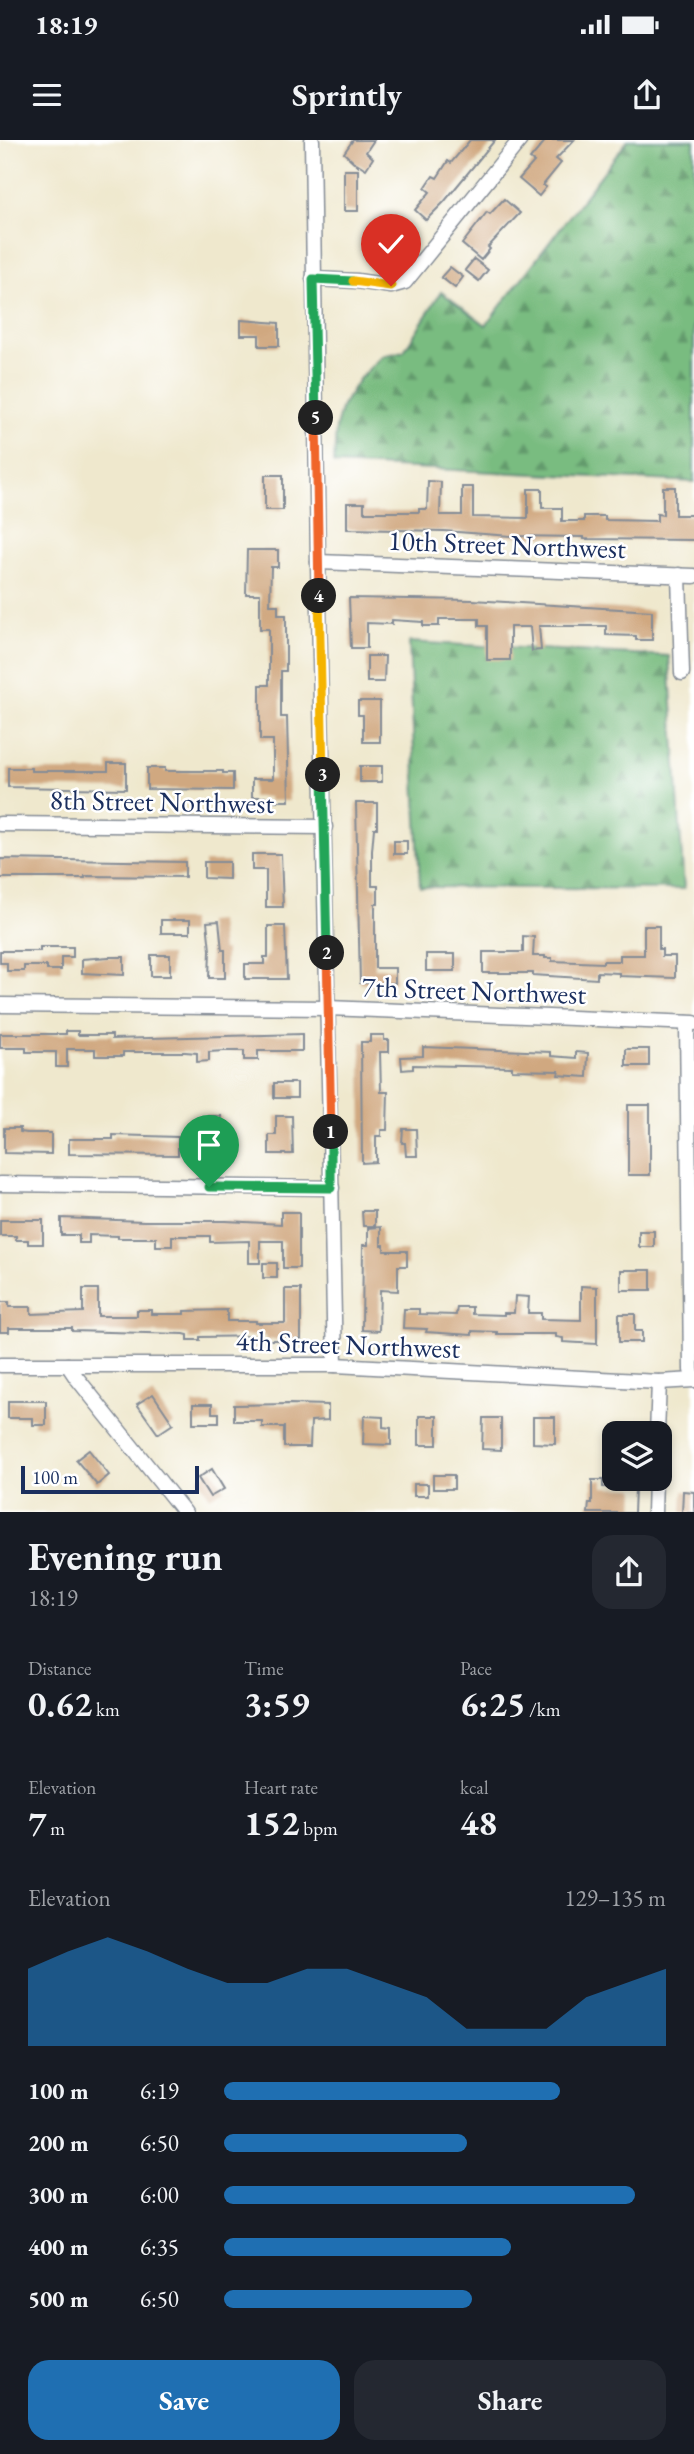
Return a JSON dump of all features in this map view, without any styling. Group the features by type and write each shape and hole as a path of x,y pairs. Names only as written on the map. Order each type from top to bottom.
{"street":[{"path":"313,279 391,286 405,282 520,140"},
{"path":"315,144 313,279 335,1365"},
{"name":"10th Street Northwest","path":"318,562 694,576"},
{"path":"679,575 682,673"},
{"name":"8th Street Northwest","path":"0,824 325,827"},
{"name":"7th Street Northwest","path":"0,1005 328,1008 691,1023"},
{"path":"691,1023 691,1370 694,1380"},
{"path":"0,1184 331,1188"},
{"name":"4th Street Northwest","path":"0,1365 335,1365 659,1382 694,1380"},
{"path":"68,1365 184,1512"},
{"path":"657,1421 659,1382"},
{"path":"654,1512 655,1491"}],"green space":[{"path":"628,140 694,140 694,482 334,464 336,427 342,406 360,378 382,356 404,351 441,292 486,325"},
{"path":"409,642 669,656 684,889 420,887"}],"building":[{"path":"353,140 374,140 366,152 373,158 366,169 358,166 344,153"},
{"path":"470,140 495,140 426,220 415,210 430,192 425,188 433,176 437,178 448,161 451,163"},
{"path":"546,140 574,140 556,159 561,163 543,185 546,187 539,196 519,179 534,162 530,159"},
{"path":"344,170 358,170 358,211 344,211"},
{"path":"504,199 520,213 488,247 490,249 481,260 462,244 487,212 490,214"},
{"path":"393,227 412,243 402,255 383,239"},
{"path":"474,259 488,270 479,281 465,270"},
{"path":"450,267 463,277 455,288 441,277"},
{"path":"241,320 279,323 279,346 259,346 259,335 241,335"},
{"path":"265,475 283,475 283,510 265,510"},
{"path":"428,481 441,482 440,515 462,515 462,487 473,487 473,517 528,518 528,489 542,489 542,508 562,508 562,521 584,521 584,516 605,516 605,520 657,521 657,514 663,515 663,487 675,487 675,515 694,515 694,540 584,539 347,529 347,503 364,503 364,512 419,512 419,509 427,509"},
{"path":"247,550 278,550 278,567 271,567 270,605 278,605 278,615 286,615 286,671 281,671 281,717 287,717 289,801 269,801 269,797 252,797 252,779 273,779 273,740 260,740 260,685 269,685 269,629 260,629 260,594 246,594"},
{"path":"349,598 472,600 652,611 652,640 636,640 636,636 606,635 606,626 539,626 541,650 532,651 530,627 510,627 510,660 487,660 487,626 479,626 479,619 439,619 439,626 392,620 392,624 367,623 367,648 351,648"},
{"path":"367,656 385,656 384,682 367,682"},
{"path":"358,701 380,701 380,742 363,742 363,715 358,715"},
{"path":"108,763 126,763 126,789 8,787 8,768 31,768 31,771 108,771"},
{"path":"360,766 382,766 382,782 360,782"},
{"path":"147,768 233,773 233,790 147,789"},
{"path":"356,803 377,803 377,828 374,828 372,851 372,886 378,886 378,904 375,904 375,968 395,968 395,983 360,983"},
{"path":"394,841 407,841 407,854 394,854"},
{"path":"252,854 281,854 283,907 266,907 266,870 252,870"},
{"path":"0,859 185,862 185,877 0,878"},
{"path":"204,862 229,862 229,879 204,878"},
{"path":"161,920 190,920 190,933 161,933"},
{"path":"219,921 222,950 225,950 225,978 209,978 207,922"},
{"path":"268,926 285,926 287,979 245,979 245,964 264,964 264,957 268,957"},
{"path":"644,926 659,926 659,949 662,949 662,956 675,956 675,978 619,976 619,973 597,972 597,979 533,973 483,973 483,952 523,952 523,936 534,937 533,956 545,956 552,958 552,961 603,963 620,961 620,955 644,955"},
{"path":"40,947 73,947 73,957 61,957 61,970 47,970 47,966 24,966 24,971 7,971 7,963 0,963 0,951 40,951"},
{"path":"426,954 455,954 455,971 426,971"},
{"path":"151,955 170,955 170,976 151,976"},
{"path":"124,957 124,975 82,973 82,959"},
{"path":"66,1031 78,1031 78,1035 112,1035 112,1039 302,1034 302,1051 258,1051 258,1060 244,1060 244,1051 209,1052 209,1061 197,1062 197,1053 123,1052 123,1056 95,1056 95,1049 67,1049 67,1067 56,1067 56,1052 26,1052 26,1048 0,1048 0,1034 66,1034"},
{"path":"370,1035 384,1035 384,1040 389,1040 389,1052 380,1052 381,1092 388,1092 387,1130 381,1130 381,1136 376,1136 376,1162 362,1163 361,1042 370,1042"},
{"path":"423,1047 551,1052 551,1056 576,1058 576,1052 588,1053 587,1077 558,1075 559,1071 512,1070 512,1067 413,1065 413,1069 402,1070 401,1057 423,1056"},
{"path":"626,1049 649,1049 649,1066 626,1066"},
{"path":"274,1083 297,1083 297,1098 274,1098"},
{"path":"628,1105 650,1105 650,1175 628,1175"},
{"path":"206,1116 221,1116 221,1135 227,1135 227,1154 207,1154"},
{"path":"276,1116 292,1116 293,1154 269,1154 269,1135 276,1135"},
{"path":"4,1128 20,1128 20,1132 27,1133 51,1133 51,1154 4,1153"},
{"path":"403,1129 416,1129 417,1156 406,1156 405,1143 402,1143"},
{"path":"113,1135 178,1137 178,1155 69,1154 69,1139 113,1139"},
{"path":"362,1211 375,1211 375,1226 363,1226"},
{"path":"281,1212 299,1212 299,1268 283,1268 283,1241 260,1241 260,1263 249,1263 249,1241 210,1242 210,1236 172,1236 172,1246 156,1246 156,1238 89,1235 89,1243 79,1243 79,1235 61,1235 61,1218 281,1224"},
{"path":"0,1220 43,1220 43,1244 28,1244 28,1240 16,1240 16,1236 0,1236"},
{"path":"381,1227 381,1245 384,1245 384,1251 407,1251 407,1266 398,1266 398,1291 380,1290 379,1331 362,1330 363,1245 368,1245 368,1228"},
{"path":"639,1231 654,1231 654,1247 639,1247"},
{"path":"263,1263 277,1263 277,1278 263,1278"},
{"path":"621,1270 651,1270 651,1290 621,1290"},
{"path":"581,1286 597,1287 597,1344 563,1342 563,1338 556,1337 556,1334 497,1334 472,1331 472,1335 403,1328 404,1309 419,1309 419,1314 456,1315 457,1307 472,1307 472,1314 504,1315 514,1313 515,1296 529,1297 528,1313 541,1313 541,1319 581,1320"},
{"path":"83,1289 98,1289 98,1316 137,1316 137,1310 151,1310 151,1314 184,1314 184,1311 227,1310 227,1321 285,1323 285,1289 301,1289 301,1340 265,1340 265,1336 200,1337 200,1340 188,1340 188,1335 184,1334 72,1331 72,1328 9,1328 9,1332 0,1332 0,1302 9,1302 9,1307 31,1307 31,1314 83,1312"},
{"path":"619,1314 635,1314 635,1331 642,1331 642,1342 619,1342"},
{"path":"153,1394 173,1424 158,1434 137,1404"},
{"path":"8,1401 46,1401 46,1425 33,1425 33,1418 8,1418"},
{"path":"193,1404 212,1404 212,1413 219,1413 219,1423 193,1423"},
{"path":"234,1405 328,1405 328,1420 311,1421 310,1447 284,1447 284,1427 262,1427 262,1421 234,1421"},
{"path":"364,1416 383,1417 383,1427 391,1428 391,1445 363,1444"},
{"path":"419,1416 437,1416 437,1445 419,1445"},
{"path":"533,1417 555,1417 555,1444 533,1443"},
{"path":"483,1418 501,1418 501,1450 482,1449"},
{"path":"89,1450 109,1475 97,1485 76,1460"},
{"path":"212,1469 224,1489 210,1497 198,1478"},
{"path":"433,1475 454,1475 454,1489 433,1489"},
{"path":"592,1480 602,1480 602,1491 635,1491 634,1512 588,1512 589,1503 592,1503"},
{"path":"414,1484 428,1484 428,1496 414,1496"},
{"path":"683,1491 694,1492 694,1512 682,1512"}],"route":[{"path":"209,1187 331,1188 313,279 391,286"}]}
